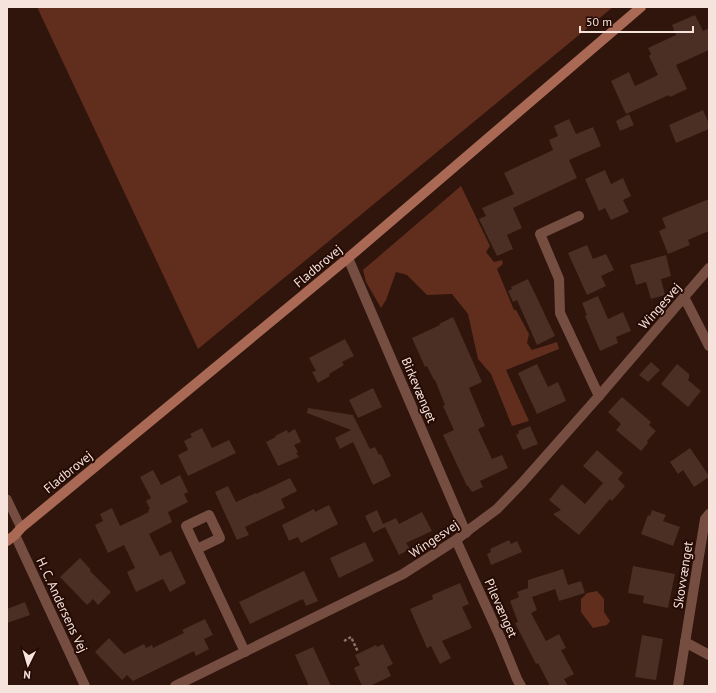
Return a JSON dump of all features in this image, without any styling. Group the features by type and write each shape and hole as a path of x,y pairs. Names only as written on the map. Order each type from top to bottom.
{"main road":[{"name":"Fladbrovej","path":"14,535 348,258 641,7"}],"street":[{"path":"579,216 540,234 559,279 560,314 599,396"},
{"name":"Birkevænget","path":"348,258 466,533"},
{"name":"Wingesvej","path":"175,686 403,574 456,540 497,509 599,396 709,268"},
{"path":"684,297 709,346"},
{"name":"Skovvænget","path":"678,686 705,519 709,514"},
{"name":"H. C. Andersens Vej","path":"14,535 85,686"},
{"name":"Pilevænget","path":"456,540 521,686"},
{"path":"197,549 245,652"},
{"path":"685,642 709,655"}],"lane":[{"path":"7,499 14,535"}],"path":[{"path":"344,641 351,637 358,652"}],"shaded area":[{"path":"37,7 613,7 198,349"},
{"path":"461,186 490,246 486,252 494,262 502,260 503,264 497,269 514,310 516,310 529,334 527,343 532,350 557,342 559,349 506,370 529,421 512,426 491,374 478,359 468,314 452,294 427,295 407,275 396,272 386,300 381,308 366,282 363,270"},
{"path":"597,591 604,599 604,612 610,621 607,625 593,628 581,612 581,599 587,593"}],"building":[{"path":"695,15 703,31 709,28 709,50 676,65 687,89 670,97 669,95 626,114 611,81 629,72 635,86 658,75 649,56 651,54 648,48 676,35 672,25"},
{"path":"703,110 709,124 709,129 676,143 669,125"},
{"path":"629,114 634,125 620,131 616,121"},
{"path":"569,119 576,134 593,127 601,146 569,160 577,178 513,208 522,228 507,235 513,249 497,256 479,219 486,216 482,208 514,194 504,173 553,150 549,140 558,136 554,126"},
{"path":"605,170 611,184 623,178 631,196 623,200 629,212 611,220 605,208 599,211 585,179"},
{"path":"709,199 709,231 688,240 690,245 668,254 659,231 666,228 662,218"},
{"path":"587,245 593,259 606,254 614,270 601,276 606,286 587,295 568,253"},
{"path":"666,255 671,276 661,279 665,295 651,299 646,282 636,285 630,265"},
{"path":"528,279 555,336 537,345 517,300 513,302 508,291 512,289 511,287"},
{"path":"598,296 608,319 623,312 631,331 616,337 618,343 600,351 585,316 587,315 582,303"},
{"path":"453,317 482,382 469,388 485,426 478,429 492,459 502,455 508,468 480,481 483,487 472,492 467,486 443,435 454,430 443,406 445,405 435,380 427,366 425,367 412,338"},
{"path":"345,339 354,356 342,362 344,365 318,383 312,372 316,371 309,358"},
{"path":"651,362 660,370 648,382 639,375"},
{"path":"537,364 548,387 558,382 566,401 537,414 518,373"},
{"path":"677,364 689,374 688,380 701,391 688,407 661,384"},
{"path":"373,388 382,407 358,418 349,400"},
{"path":"622,397 651,422 649,425 656,431 641,451 616,430 621,424 608,412"},
{"path":"308,408 353,415 370,449 375,447 379,455 381,454 391,476 373,485 353,442 340,449 335,438 351,430 307,413"},
{"path":"530,426 538,444 523,450 516,435 519,433 518,431"},
{"path":"202,428 212,448 229,440 236,453 188,476 178,455 188,450 184,441 192,437 190,434"},
{"path":"295,429 301,442 294,445 298,452 296,453 299,457 278,466 266,442 287,430 288,433"},
{"path":"690,448 709,476 694,487 683,470 678,474 670,462"},
{"path":"597,450 623,473 618,479 625,486 612,501 610,499 579,535 553,514 561,510 549,500 562,484 585,504 603,483 583,466"},
{"path":"153,470 161,485 180,475 188,492 184,494 188,502 168,512 172,522 149,534 160,556 171,551 186,583 170,592 163,579 136,592 127,572 135,568 124,545 108,553 95,525 103,521 100,514 112,508 120,526 149,512 148,510 150,509 146,501 151,498 140,477"},
{"path":"290,478 297,491 281,499 285,508 245,527 249,535 237,540 215,492 228,486 236,502"},
{"path":"329,505 338,524 301,543 298,537 289,541 282,525 314,509 315,512"},
{"path":"377,510 383,524 396,518 399,524 422,512 432,531 406,543 410,549 399,555 385,527 373,533 365,516"},
{"path":"652,510 666,515 663,521 680,527 673,546 641,534 648,515 650,516"},
{"path":"509,540 511,544 517,541 522,552 491,565 487,554 491,552 490,549"},
{"path":"365,542 374,561 339,578 330,558"},
{"path":"80,558 91,570 90,571 111,592 98,605 93,599 87,605 60,577"},
{"path":"633,566 675,574 668,608 643,603 644,596 628,593"},
{"path":"563,569 568,585 581,581 585,593 559,601 555,589 532,597 537,610 531,613 546,641 559,634 566,648 561,650 574,674 564,679 568,686 550,686 538,663 536,664 515,623 518,622 510,601 519,597 517,592 528,588 528,580"},
{"path":"304,571 318,601 306,606 303,599 250,624 239,602"},
{"path":"460,583 469,604 462,607 472,628 442,641 451,658 440,664 431,646 427,648 410,609 433,599 432,595"},
{"path":"25,602 30,615 7,623 7,609"},
{"path":"205,619 213,635 204,639 209,649 196,656 194,651 133,681 127,675 122,680 95,652 109,638 124,654 144,644 146,648 152,645 153,648 184,633 182,630"},
{"path":"642,635 663,639 656,680 635,677"},
{"path":"383,644 393,664 387,667 391,676 370,686 362,686 354,668 360,665 355,655 376,645 377,647"},
{"path":"313,647 331,686 309,686 295,655"}]}
